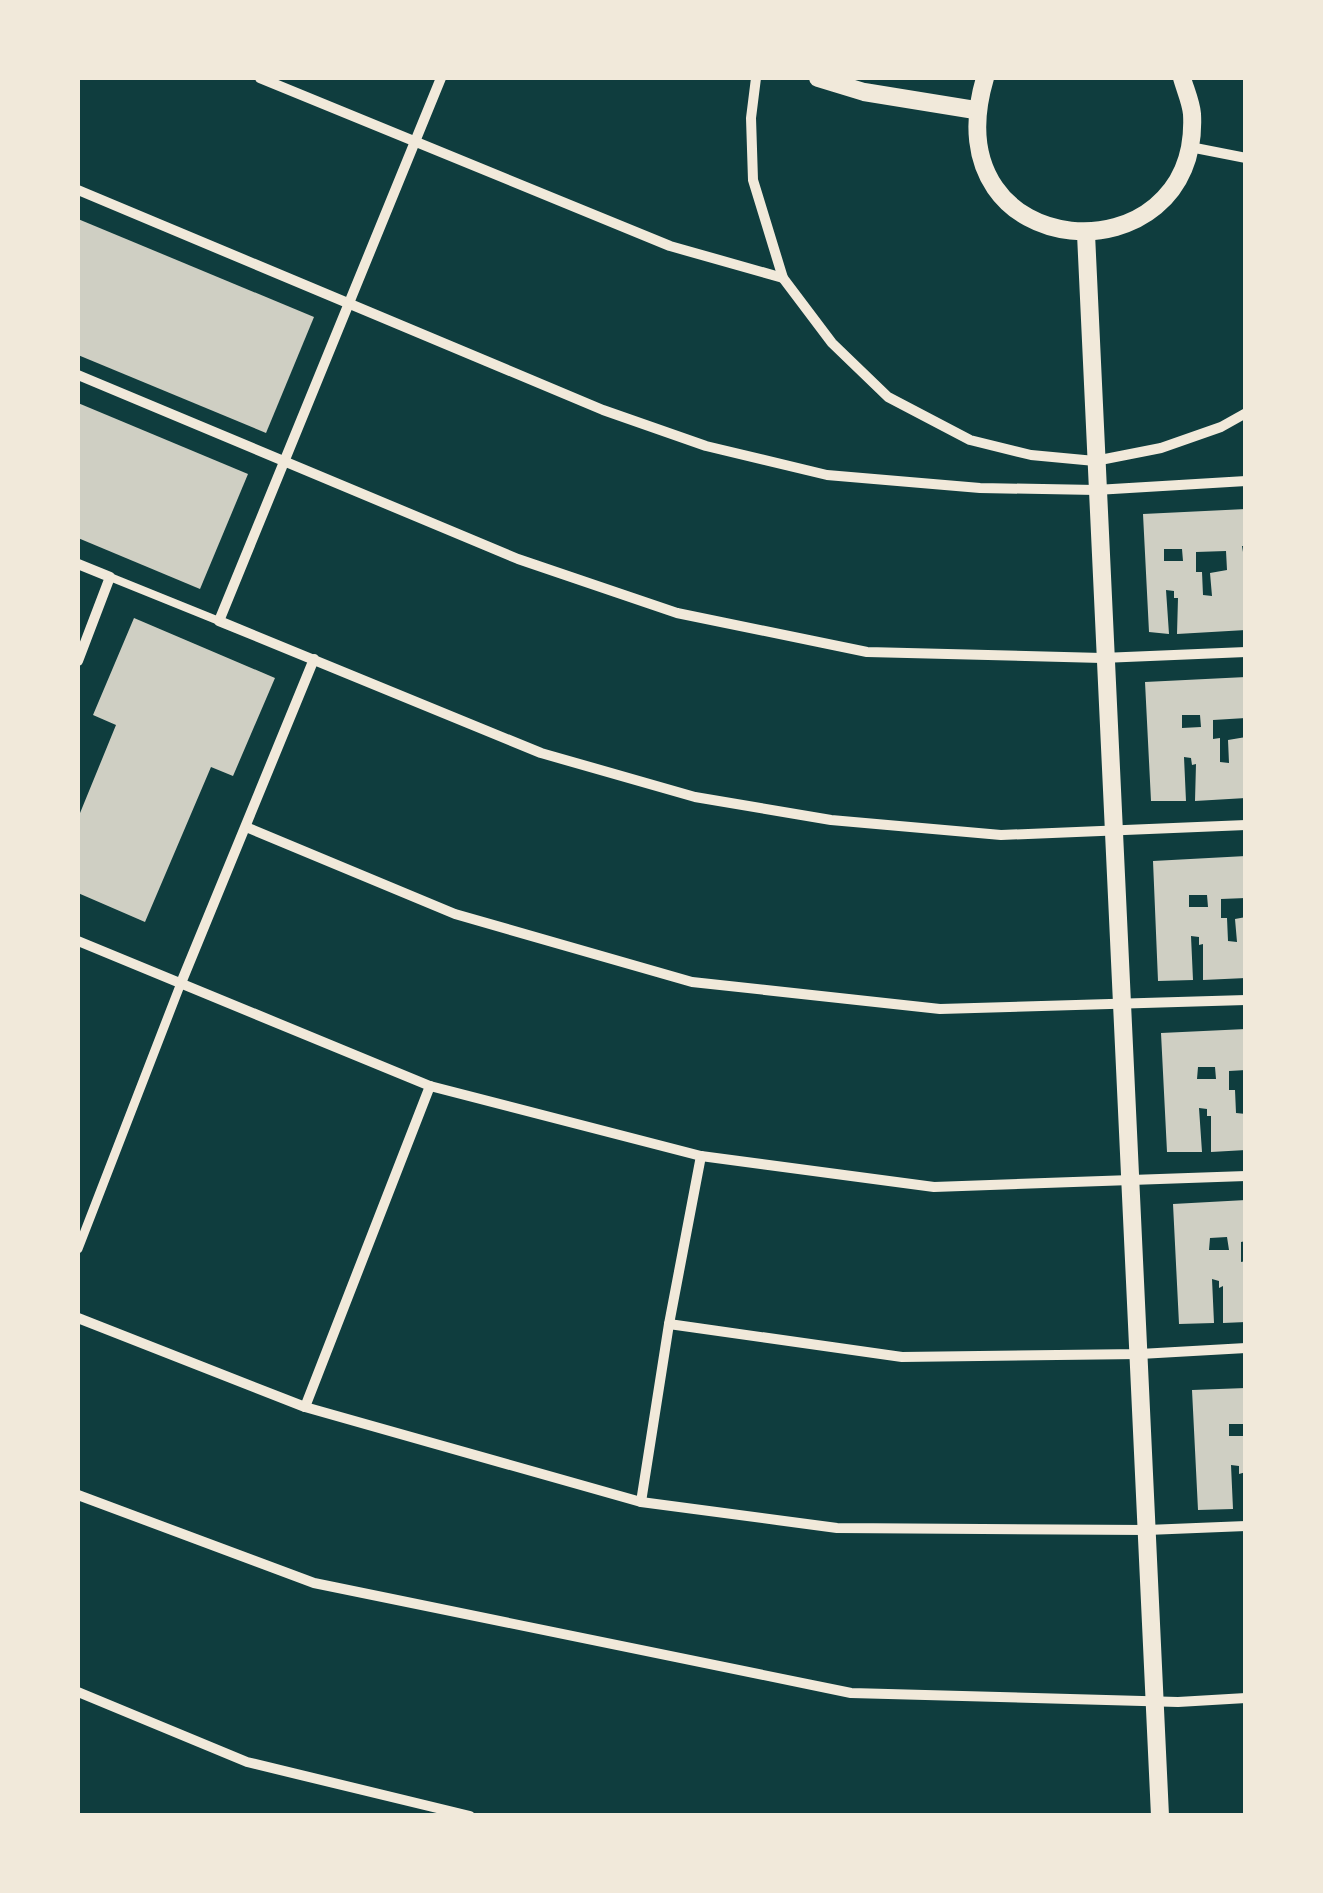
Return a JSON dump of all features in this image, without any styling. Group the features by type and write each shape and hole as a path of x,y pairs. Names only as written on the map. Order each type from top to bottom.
{"street":[{"path":"260,78 670,246 783,278"},
{"path":"440,78 219,621 541,754 694,798 831,820 1001,835 1246,825"},
{"path":"756,78 751,118 753,180 783,278 832,344 888,397 970,440 1031,455 1095,460 1161,448 1221,427 1246,413"},
{"path":"818,78 864,92 975,110"},
{"path":"985,78 975,110 977,148 991,182 1016,210 1048,228 1086,234 1121,227 1153,209 1177,181 1190,147 1192,111 1182,78"},
{"path":"1190,147 1246,158"},
{"path":"78,190 603,410 706,446 826,474 980,488 1096,490 1246,481"},
{"path":"1086,234 1102,658 1140,1354 1160,1816"},
{"path":"78,376 518,559 678,613 868,652 1102,658 1246,652"},
{"path":"78,564 110,578 78,661"},
{"path":"78,1249 180,984 314,659"},
{"path":"246,826 455,914 692,982 940,1009 1246,1000"},
{"path":"78,941 430,1086 701,1156 934,1187 1246,1176"},
{"path":"305,1407 430,1086"},
{"path":"640,1502 701,1156"},
{"path":"78,1318 305,1407 640,1502 837,1528 1147,1530 1246,1526"},
{"path":"669,1324 902,1357 1140,1354 1246,1348"},
{"path":"78,1495 314,1583 852,1693 1154,1701 1246,1698"},
{"path":"78,1692 247,1762 470,1816"}],"lane":[{"path":"110,578 219,621"}],"building":[{"path":"78,219 314,317 266,433 78,355"},
{"path":"78,403 248,474 200,589 78,538"},
{"path":"1246,509 1246,546 1242,546 1246,630 1177,634 1178,598 1174,598 1174,591 1166,590 1169,634 1149,632 1143,514","holes":["1164,549 1182,549 1183,561 1164,561","1226,551 1227,570 1210,573 1212,596 1203,595 1202,572 1196,572 1196,552"]},
{"path":"134,618 275,678 233,776 211,767 145,922 78,893 78,818 116,725 93,715"},
{"path":"1246,677 1246,718 1213,720 1213,739 1220,738 1220,762 1229,763 1228,740 1246,737 1246,798 1195,801 1196,764 1184,757 1186,801 1151,801 1145,682","holes":["1182,715 1200,715 1201,727 1182,728"]},
{"path":"1246,856 1246,898 1221,899 1221,918 1227,918 1228,941 1237,942 1235,919 1246,917 1246,978 1203,980 1203,944 1199,945 1199,937 1191,936 1193,980 1158,981 1153,861","holes":["1189,895 1207,895 1208,907 1189,907"]},
{"path":"1246,1029 1246,1070 1229,1071 1229,1090 1235,1090 1236,1113 1246,1114 1246,1150 1211,1152 1211,1116 1207,1116 1207,1109 1199,1108 1202,1152 1167,1152 1161,1033","holes":["1198,1067 1215,1067 1216,1079 1197,1079"]},
{"path":"1246,1200 1246,1241 1241,1242 1241,1262 1246,1261 1246,1322 1223,1323 1223,1286 1219,1288 1219,1281 1212,1279 1214,1323 1179,1324 1173,1204","holes":["1227,1237 1229,1250 1209,1250 1210,1238"]},
{"path":"1246,1388 1246,1424 1229,1424 1229,1436 1246,1436 1246,1472 1239,1474 1239,1466 1231,1465 1233,1509 1198,1510 1192,1390"}]}
